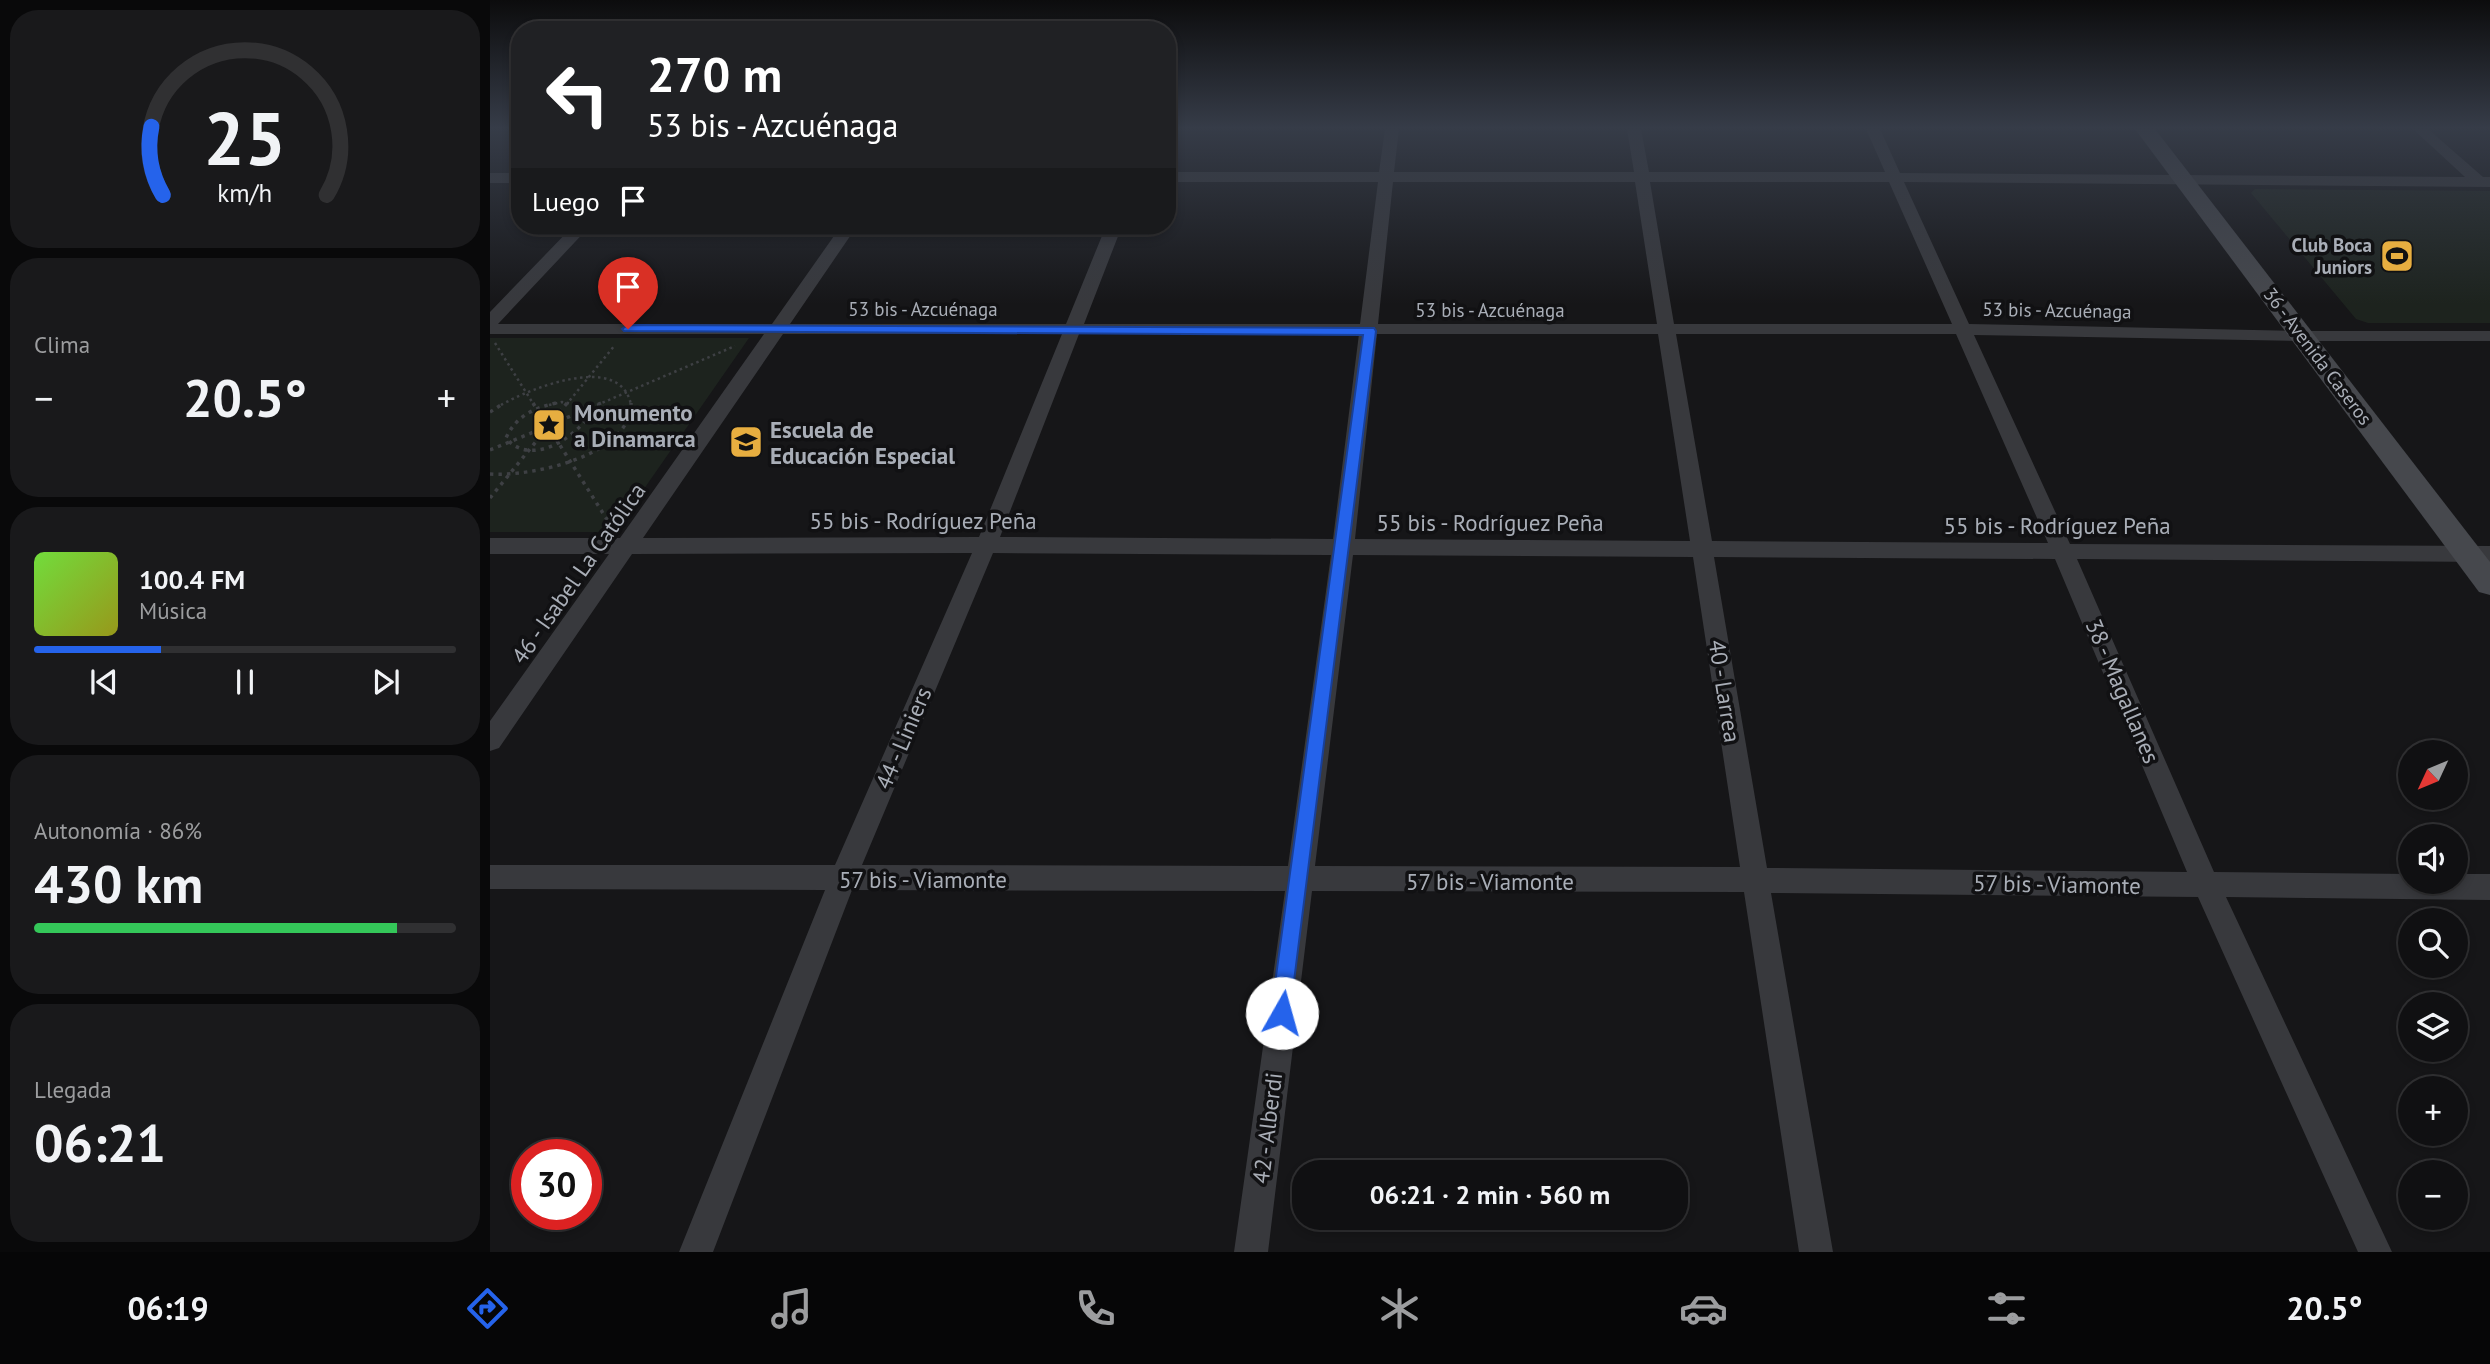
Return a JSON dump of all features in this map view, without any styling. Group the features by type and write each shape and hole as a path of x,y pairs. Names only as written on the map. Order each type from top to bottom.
{"main road":[{"name":"36 - Avenida Caseros","path":"2189,187 2303,336 2478,554 2490,584"}],"street":[{"name":"42 - Alberdi","path":"1251,1252 1343,548 1385,187"},
{"name":"40 - Larrea","path":"1642,187 1816,1252"},
{"name":"38 - Magallanes","path":"1899,187 2063,552 2207,886 2375,1252"},
{"path":"491,330 574,235"},
{"name":"46 - Isabel La Católica","path":"490,741 843,235"},
{"name":"44 - Liniers","path":"696,1252 843,879 986,545 1110,235"},
{"name":"53 bis - Azcuénaga","path":"491,330 1964,329 2303,336 2490,336"},
{"name":"55 bis - Rodríguez Peña","path":"490,547 986,545 2478,554"},
{"name":"57 bis - Viamonte","path":"490,877 1754,880 2490,887"}],"path":[{"path":"557,420 568,402 628,329"},
{"path":"536,431 536,427 544,421 557,420 586,409 777,329"},
{"path":"491,330 544,421"},
{"path":"490,412 526,392 550,383 587,379 619,384 627,392 631,408 623,425 607,441 570,461 526,475 490,474"},
{"path":"568,402 582,405 588,417 584,425 558,443 529,450 515,448 506,438 514,422 537,409 568,402"},
{"path":"490,450 536,431 551,431 560,424 557,420"},
{"path":"551,431 627,548"},
{"path":"490,498 543,433"}],"shaded area":[{"name":"Club Boca Juniors","path":"2255,189 2490,191 2490,323 2368,323 2356,319 2251,193"},
{"path":"490,338 749,338 614,532 490,532"}],"place":[{"name":"Club Boca Juniors","path":"2397,256"},
{"name":"Monumento a Dinamarca","path":"549,425"},
{"name":"Escuela de Educación Especial","path":"746,442"}],"route":[{"path":"628,329 1369,331 1282,1013"}]}
